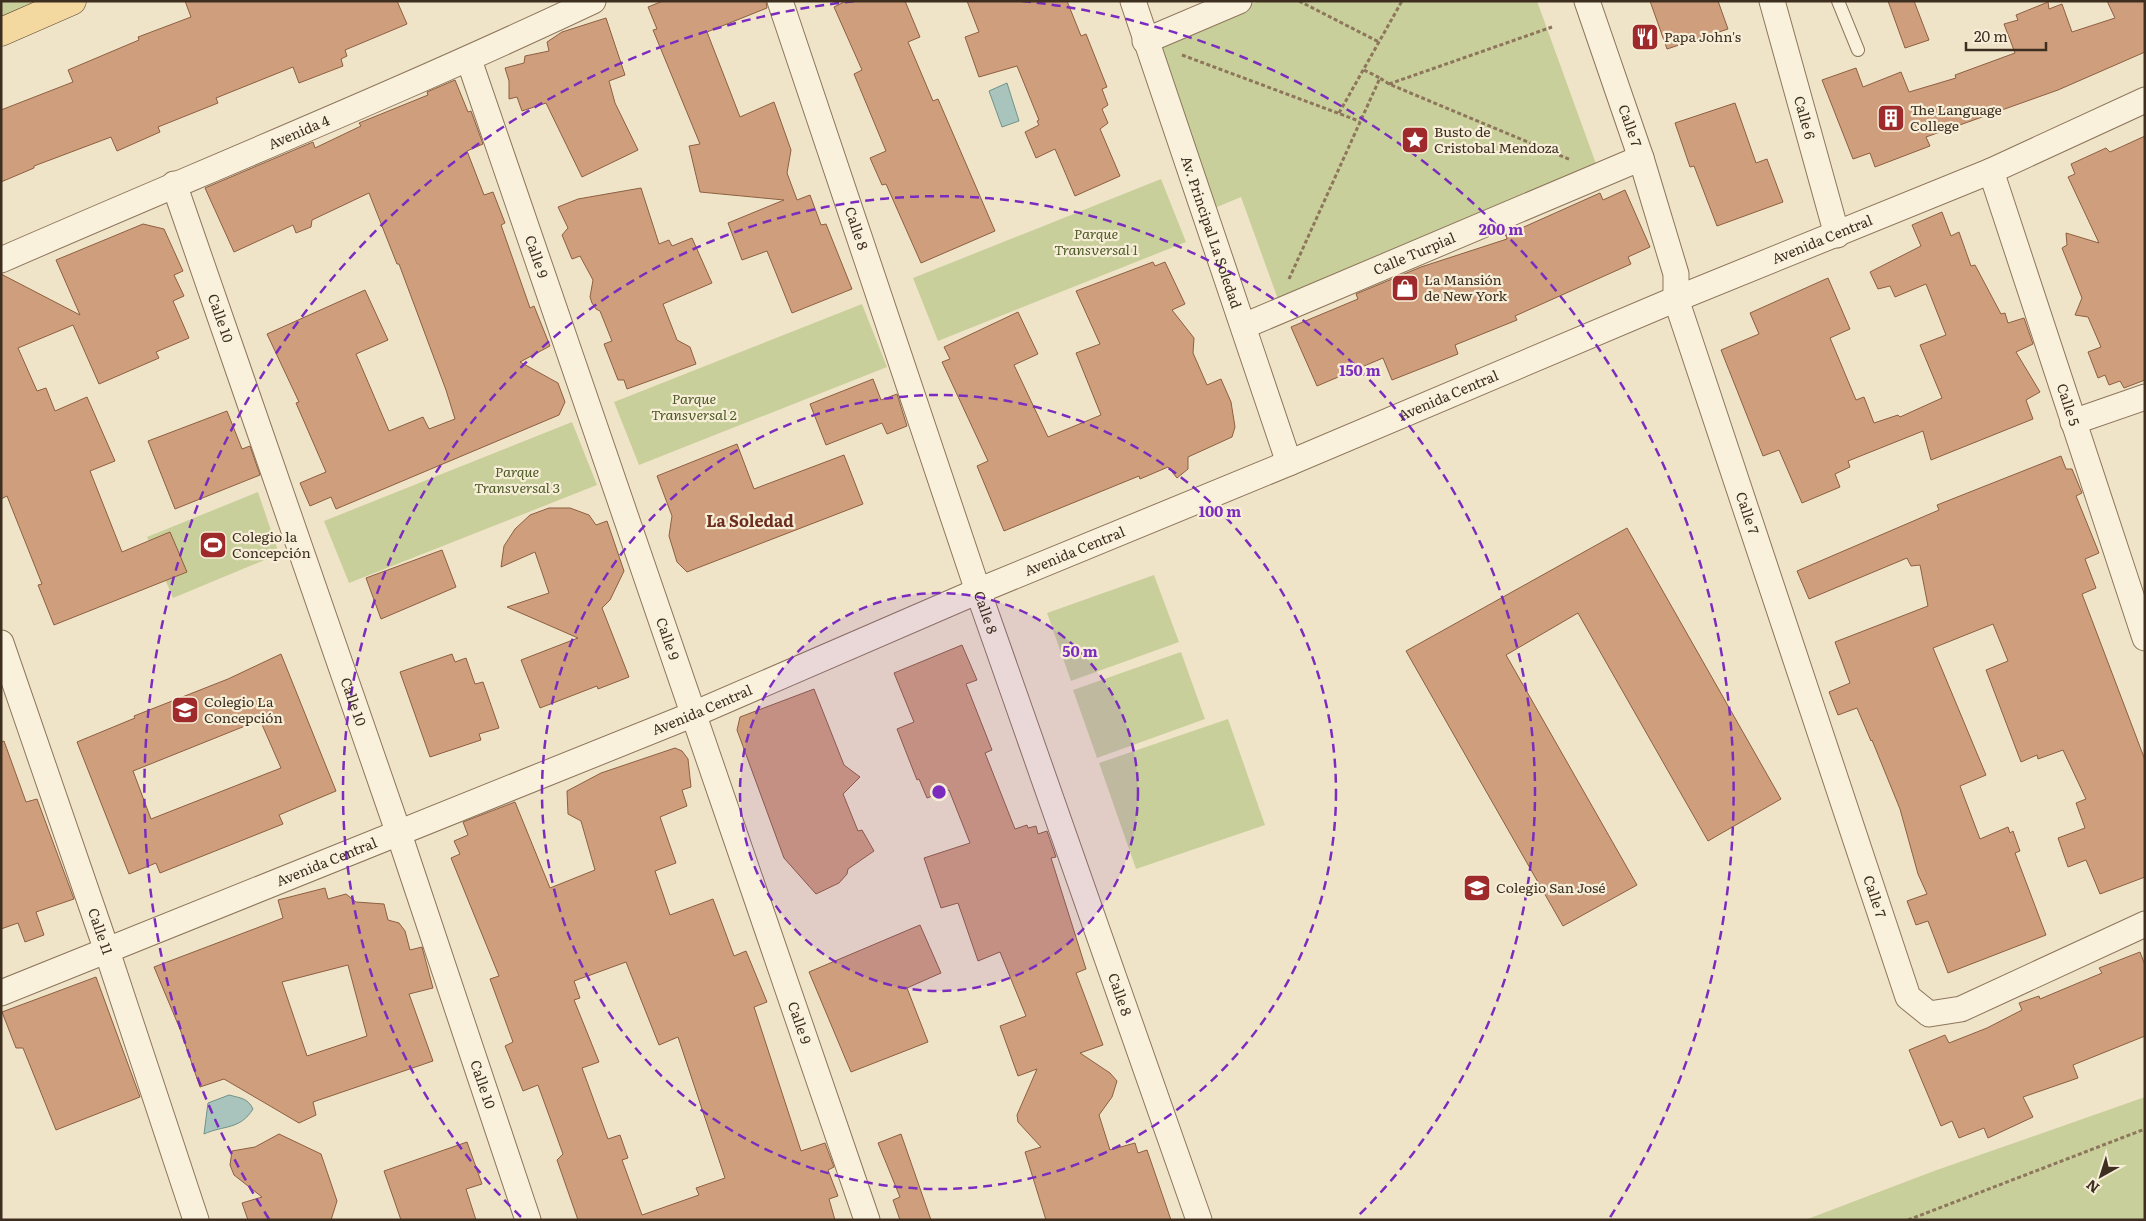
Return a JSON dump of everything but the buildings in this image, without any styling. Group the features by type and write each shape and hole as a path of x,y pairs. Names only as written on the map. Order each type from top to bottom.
{"main road":[{"path":"1,32 72,1"}],"street":[{"name":"Avenida 4","path":"1,260 174,184 469,60 593,1"},
{"name":"Calle 8","path":"780,1 978,591 1198,1220"},
{"name":"Av. Principal La Soledad","path":"1133,1 1289,463"},
{"path":"1145,40 1239,1"},
{"name":"Calle 7","path":"1587,1 1640,158 1676,274 1676,299 1908,997 1929,1014 1962,1009 2145,924"},
{"name":"Calle 6","path":"1772,1 1837,235"},
{"name":"Calle 9","path":"469,60 867,1220"},
{"name":"Avenida Central","path":"1,993 694,714 978,591 1289,463 1676,299 1991,171 2145,100"},
{"name":"Calle Turpial","path":"1244,326 1640,158"},
{"name":"Calle 5","path":"1991,171 2145,638"},
{"name":"Calle 10","path":"174,184 399,834 528,1220"},
{"path":"2073,422 2145,396"},
{"name":"Calle 11","path":"1,643 107,951 196,1220"}],"lane":[{"path":"1838,1 1858,50"}],"path":[{"path":"1299,1 1379,42"},
{"path":"1339,114 1402,1"},
{"path":"1389,84 1552,27"},
{"path":"1145,40 1360,121"},
{"path":"1364,70 1389,84 1604,174"},
{"path":"1274,313 1380,78"},
{"path":"1908,1220 2145,1129"}],"green space":[{"path":"1,1 65,1 1,29"},
{"path":"1259,1 1537,1 1599,172 1279,302 1241,197 1210,210 1155,44"},
{"name":"Parque Transversal 1","path":"1161,179 1186,242 938,341 913,278"},
{"name":"Parque Transversal 2","path":"862,304 887,367 639,465 614,402"},
{"name":"Parque Transversal 3","path":"572,422 597,485 349,583 324,521"},
{"name":"Colegio la Concepción","path":"258,492 279,554 173,598 147,537"},
{"path":"1154,575 1179,642 1071,681 1047,613"},
{"path":"1181,652 1205,719 1097,758 1073,690"},
{"path":"1228,719 1265,825 1136,869 1099,763"},
{"path":"2145,1097 2145,1220 1805,1220 1934,1171"}],"water":[{"path":"1007,83 1019,121 1002,127 989,91"},
{"path":"229,1095 246,1101 253,1109 248,1116 237,1124 204,1134 208,1103"}],"place":[{"name":"Papa John's","path":"1645,37"},
{"name":"The Language College","path":"1891,118"},
{"name":"Busto de Cristobal Mendoza","path":"1415,140"},
{"name":"La Mansión de New York","path":"1405,288"},
{"name":"Colegio la Concepción","path":"213,545"},
{"name":"Colegio La Concepción","path":"185,710"},
{"name":"Colegio San José","path":"1477,888"}],"district":[{"name":"La Soledad","path":"750,521"}]}
